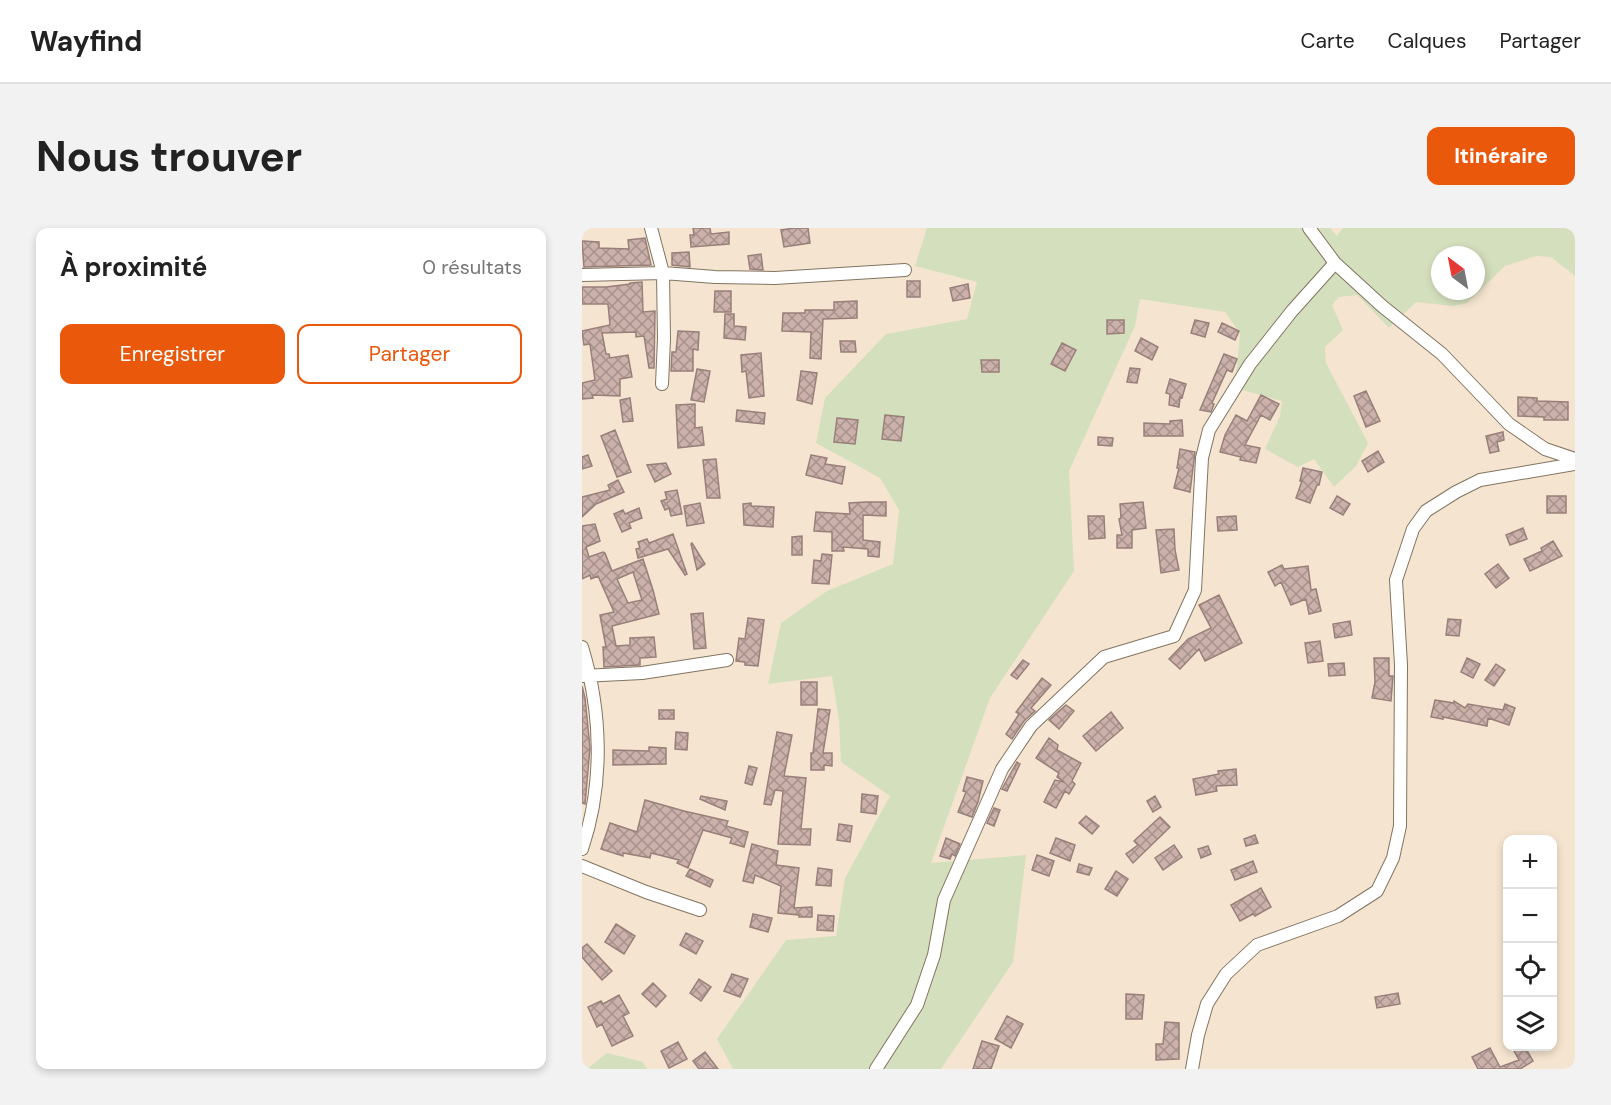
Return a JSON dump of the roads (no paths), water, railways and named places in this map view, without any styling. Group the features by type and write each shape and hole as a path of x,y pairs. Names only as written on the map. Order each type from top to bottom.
{"street":[{"path":"651,228 663,273 662,384"},
{"path":"1309,228 1335,263 1382,306 1442,354 1509,424 1545,449 1575,459"},
{"path":"876,1069 917,1005 934,955 944,900 1002,769 1019,743 1031,726 1104,657 1174,636 1196,590 1202,458 1209,430 1250,364 1292,311 1335,263"},
{"path":"582,275 663,273 775,278 905,270"},
{"path":"1192,1069 1207,1004 1226,974 1257,945 1338,916 1377,891 1393,858 1401,815 1401,665 1396,580 1413,529 1426,511 1480,480 1575,464"},
{"path":"582,647 586,675 598,722 596,785 588,832 582,849"},
{"path":"586,675 642,673 727,660"},
{"path":"582,866 646,892 700,910"}]}
